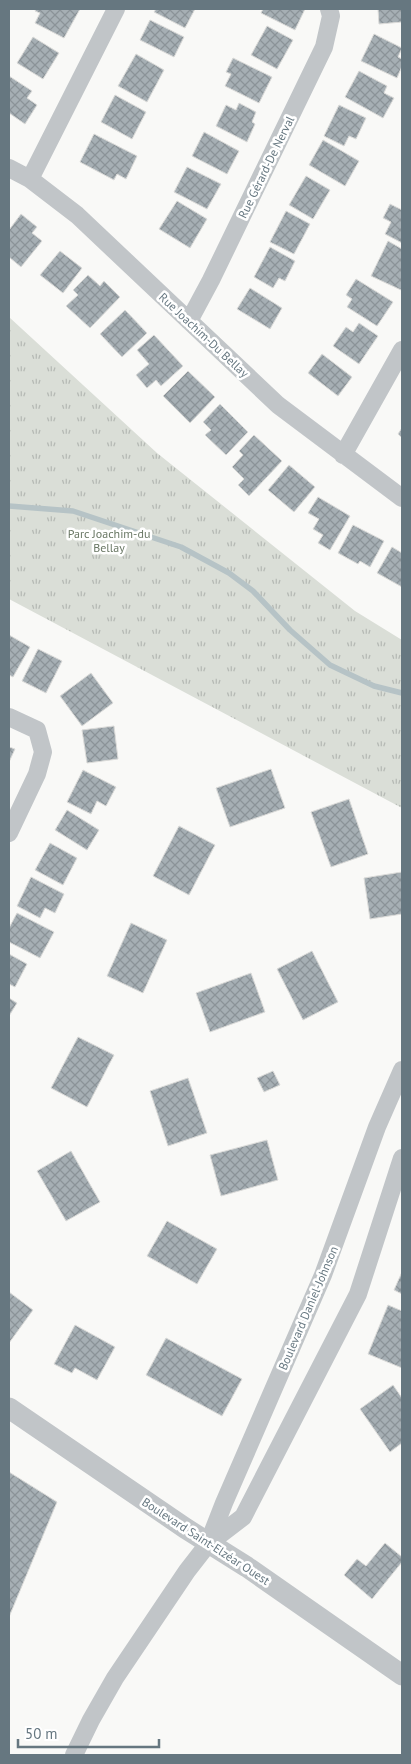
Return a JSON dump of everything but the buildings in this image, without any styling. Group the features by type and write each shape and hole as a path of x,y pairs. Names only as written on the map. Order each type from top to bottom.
{"street":[{"path":"30,179 116,9"},
{"name":"Rue Gérard-De Nerval","path":"189,321 211,280 324,47 331,16 329,9"},
{"name":"Rue Joachim-Du Bellay","path":"9,168 30,179 77,215 278,406 402,498"},
{"path":"343,455 402,350"},
{"path":"9,717 37,730 43,752 37,774 9,833"},
{"name":"Boulevard Daniel-Johnson","path":"208,1544 323,1275 377,1127 402,1070"},
{"name":"Boulevard Daniel-Johnson","path":"74,1755 115,1678 187,1571 208,1544 243,1517 358,1294 402,1158"},
{"name":"Boulevard Saint-Elzéar Ouest","path":"9,1408 208,1544 247,1567 402,1675"}],"green space":[{"name":"Parc Joachim-du Bellay","path":"9,317 157,453 355,611 402,640 402,808 9,599"}],"waterway":[{"path":"9,506 73,511 181,547 229,573 253,591 290,630 330,665 374,686 402,693"}]}
